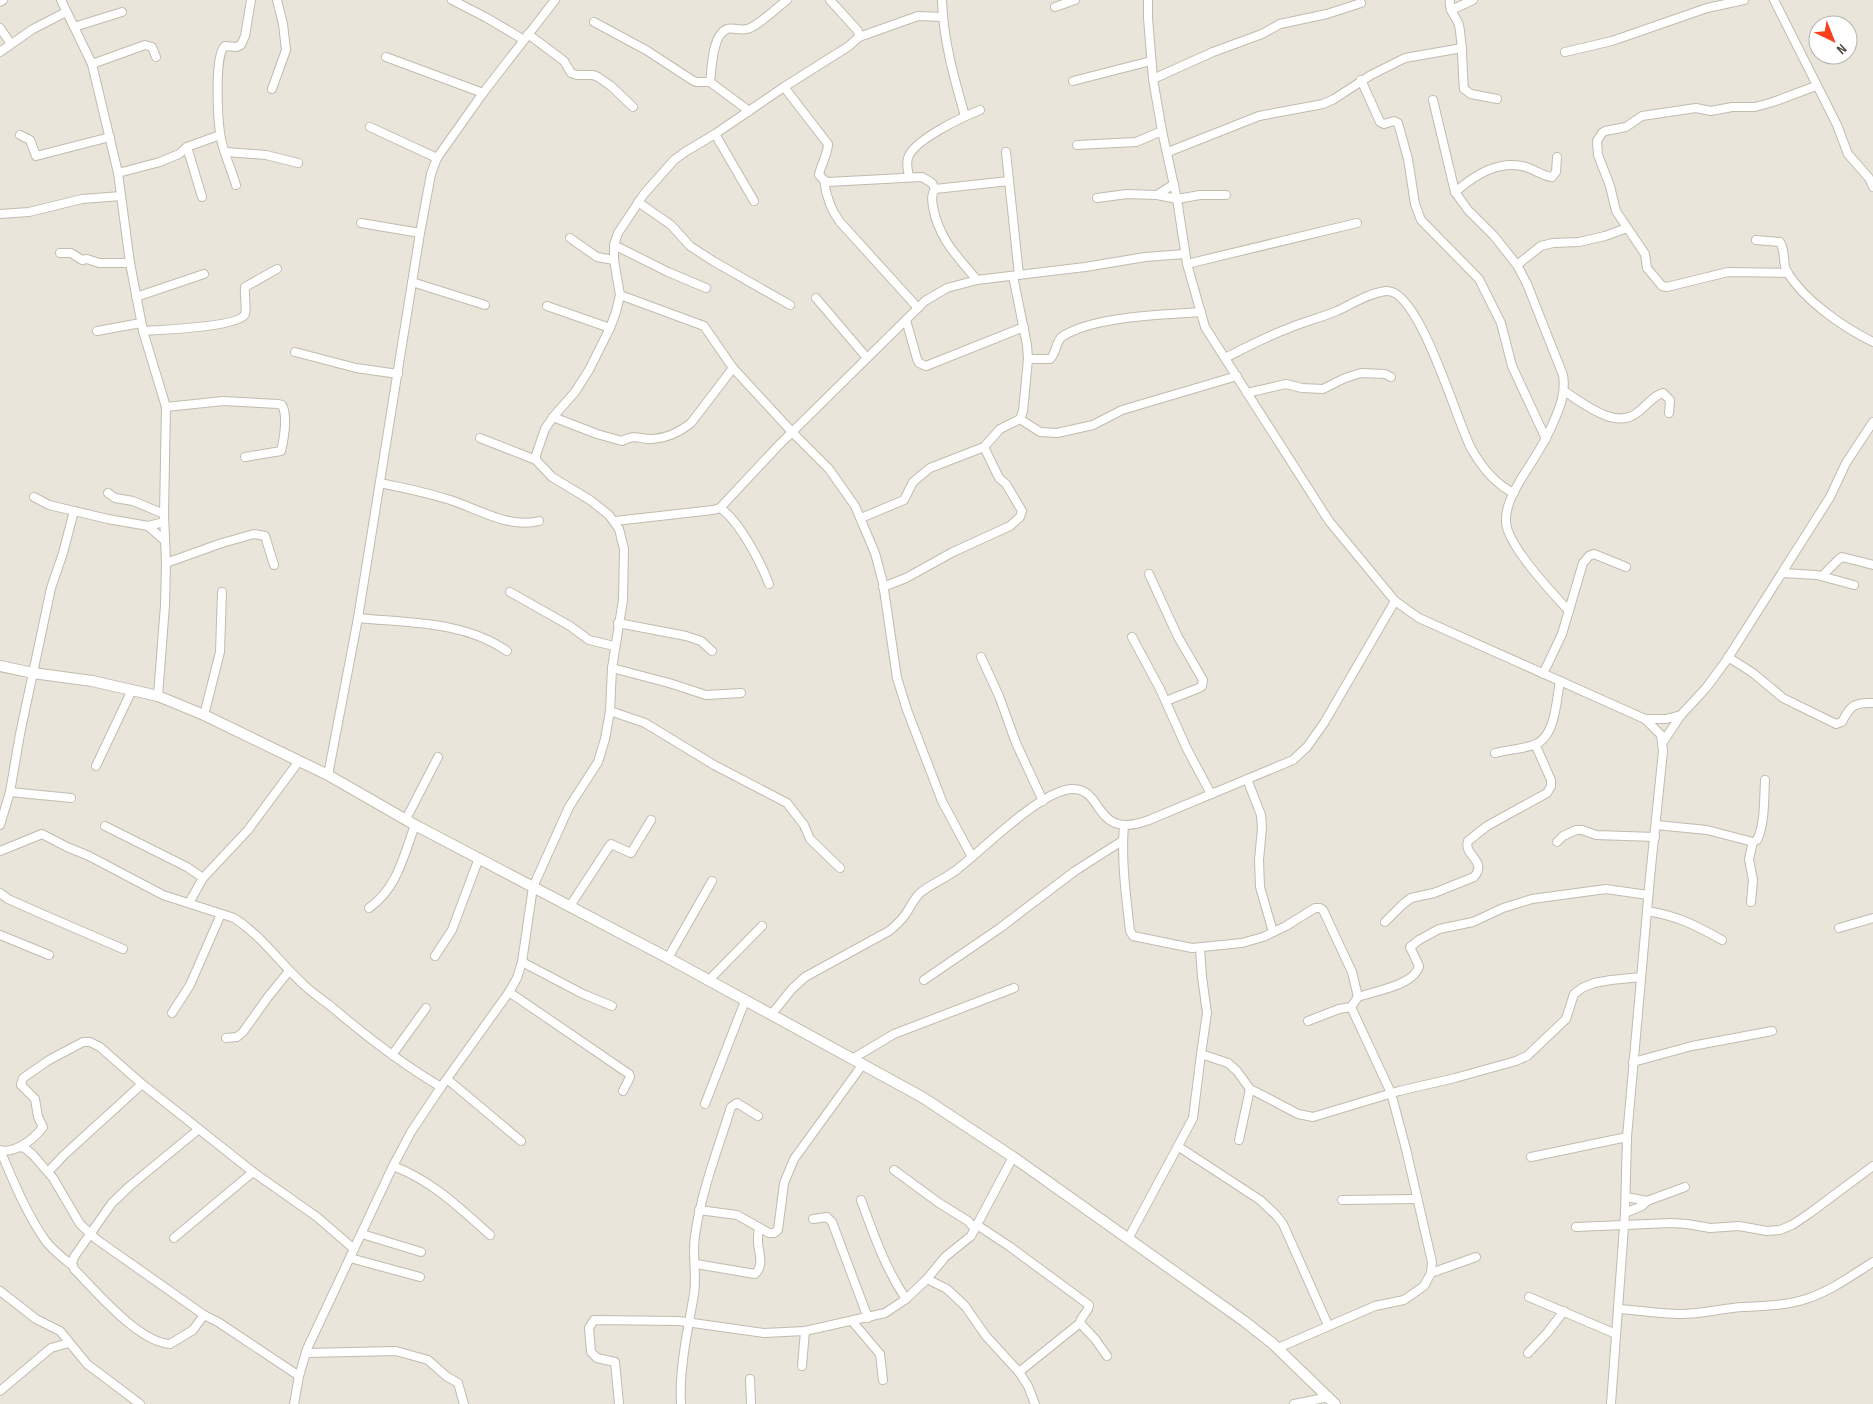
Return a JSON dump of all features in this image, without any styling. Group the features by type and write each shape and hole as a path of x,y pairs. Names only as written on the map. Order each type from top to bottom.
{"street":[{"path":"61,0 92,64 118,174 130,263 142,327 166,407 165,605 158,696"},
{"path":"236,185 220,135 217,95 220,52 225,46 236,47 241,45 245,36 251,0"},
{"path":"272,89 286,50 283,24 276,0"},
{"path":"452,0 526,37 564,60 571,72 577,75 593,75 611,86 633,107"},
{"path":"328,775 358,618 431,174 437,158 483,92 555,0"},
{"path":"710,82 713,56 718,39 722,33 729,28 745,30 752,28 786,0"},
{"path":"830,0 858,31 859,37"},
{"path":"942,0 942,17 965,116"},
{"path":"1055,7 1076,0"},
{"path":"1148,0 1151,61 1162,131 1177,199 1187,264 1205,327 1329,521 1395,601 1419,618 1645,719 1661,735 1663,742 1656,825 1627,1137 1626,1197 1611,1404"},
{"path":"1450,0 1451,10 1457,20 1462,48 1464,89 1470,94 1497,99"},
{"path":"1451,10 1473,0"},
{"path":"1566,52 1621,38 1707,8 1744,0"},
{"path":"1774,0 1837,125 1848,154 1869,178 1873,186"},
{"path":"1153,78 1213,52 1262,34 1280,24 1326,14 1361,3"},
{"path":"0,52 33,29 66,12"},
{"path":"74,27 122,12"},
{"path":"536,460 545,429 582,382 610,328 620,296 614,260 614,245 618,233 638,202 674,160 849,46 859,37 918,16 942,17"},
{"path":"594,22 646,50 692,80 710,82 749,111"},
{"path":"0,28 11,44"},
{"path":"92,64 145,44 152,48 156,57"},
{"path":"1168,152 1259,116 1323,104 1334,99 1361,80 1405,58 1462,48"},
{"path":"386,57 483,92"},
{"path":"1073,81 1151,61"},
{"path":"1361,80 1380,122 1384,124 1394,121 1398,123 1408,159 1415,204 1421,220 1479,279 1484,288 1501,324 1512,366 1546,439"},
{"path":"1788,273 1728,272 1665,287 1660,284 1647,268 1645,254 1616,211 1610,186 1598,155 1597,141 1602,133 1609,130 1626,128 1642,116 1696,108 1713,111 1732,107 1755,107 1816,86"},
{"path":"784,88 828,144 828,150 823,159 819,175 824,180 828,182 909,177 926,179 932,183 935,189 932,198 938,229 977,280"},
{"path":"1433,100 1455,192 1468,210 1499,241 1518,265 1560,365 1564,381 1564,391 1557,414 1546,439 1514,493 1508,508 1506,522 1510,536 1541,580 1569,611"},
{"path":"909,177 908,158 915,147 943,127 980,110"},
{"path":"370,127 437,158"},
{"path":"1077,145 1136,142 1162,131"},
{"path":"715,134 754,200"},
{"path":"20,135 30,140 36,156 110,137"},
{"path":"118,174 160,162 179,154 187,147 220,135"},
{"path":"187,147 202,197"},
{"path":"226,152 266,155 298,163"},
{"path":"860,518 904,500 913,482 930,468 984,447 1000,429 1020,419 1023,411 1028,359 1016,275 1006,152"},
{"path":"1455,192 1482,173 1508,164 1518,165 1552,177 1556,172 1557,156"},
{"path":"824,180 826,197 833,213 918,308"},
{"path":"935,189 1009,181"},
{"path":"1157,196 1174,184"},
{"path":"1097,198 1121,194 1177,199 1200,195 1226,195"},
{"path":"0,214 28,212 82,199 121,196"},
{"path":"638,202 671,225 690,246 790,305"},
{"path":"361,223 420,233"},
{"path":"1187,264 1357,223"},
{"path":"1518,265 1541,246 1553,243 1579,242 1605,236 1627,228"},
{"path":"570,238 597,257 614,260"},
{"path":"1756,240 1780,242 1785,268 1814,303 1873,342"},
{"path":"614,245 668,272 706,288"},
{"path":"60,253 71,253 82,260 87,259 99,263 130,263"},
{"path":"615,521 720,508 792,432 925,301 941,291 962,283 977,280 1145,257 1185,254"},
{"path":"96,331 228,323 242,318 245,314 245,287 277,269"},
{"path":"136,297 204,274"},
{"path":"412,282 485,305"},
{"path":"1225,358 1290,327 1335,312 1368,296 1386,291 1391,292 1397,295 1410,310 1430,343 1464,435 1472,450 1498,484 1514,493"},
{"path":"620,296 704,326 733,368 829,469 855,506 875,553 883,587 897,678 907,710 942,801 972,857"},
{"path":"816,298 867,358"},
{"path":"547,306 610,328"},
{"path":"1028,359 1050,359 1058,342 1064,336 1100,322 1201,312"},
{"path":"906,320 917,359 922,365 926,366 1024,327"},
{"path":"295,352 356,368 398,374"},
{"path":"553,417 597,434 622,441 632,436 654,439 670,435 683,430 691,423 733,368"},
{"path":"1247,393 1286,384 1302,388 1323,389 1352,375 1361,373 1385,374 1391,377"},
{"path":"1020,419 1040,432 1057,433 1093,425 1122,410 1236,376"},
{"path":"1564,391 1604,415 1624,419 1634,416 1657,396 1664,393 1670,400 1670,413"},
{"path":"166,407 223,401 280,404 284,410 281,451 245,457"},
{"path":"1663,742 1681,715 1706,688 1728,658 1830,497 1846,463 1873,422"},
{"path":"294,1404 299,1376 306,1353 393,1166 411,1132 517,978 522,962 534,887 569,807 598,762 610,711 614,646 622,600 624,549 619,529 615,521 590,500 552,477 536,460 480,438"},
{"path":"883,587 906,578 953,552 1010,526 1020,517 1022,511 1006,484 999,478 984,447"},
{"path":"380,483 446,499 518,524 539,522"},
{"path":"108,493 115,498 133,501 164,518"},
{"path":"34,497 49,505 74,512 148,526 164,540"},
{"path":"720,508 732,516 761,563 769,584"},
{"path":"0,825 10,792 51,588 74,512"},
{"path":"148,526 164,518"},
{"path":"166,564 222,543 254,534 265,536 274,565"},
{"path":"1543,674 1562,634 1583,563 1588,556 1594,554 1626,567"},
{"path":"1822,576 1842,557 1873,564"},
{"path":"1782,573 1822,576 1854,584"},
{"path":"1149,574 1178,637 1203,680 1202,686 1199,688 1166,701"},
{"path":"204,715 220,652 222,592"},
{"path":"510,592 570,626 583,637 614,646"},
{"path":"771,1015 792,989 805,977 889,931 899,923 920,894 956,870 1033,806 1056,793 1076,788 1089,795 1106,818 1124,826 1142,822 1293,760 1307,748 1324,723 1395,601"},
{"path":"358,618 404,621 451,628 484,638 507,651"},
{"path":"618,623 686,636 701,641 712,651"},
{"path":"1132,637 1166,701 1187,749 1211,794"},
{"path":"982,657 1016,743 1042,801"},
{"path":"1728,658 1753,672 1782,698 1836,724 1842,722 1846,711 1851,707 1862,703 1873,703"},
{"path":"0,666 33,673 92,681 158,696 204,715 328,775 411,822 863,1064 922,1097 1013,1157 1244,1321 1278,1348 1332,1401"},
{"path":"612,668 706,695 742,693"},
{"path":"1495,753 1536,744 1542,739 1551,725 1560,681"},
{"path":"96,766 132,690"},
{"path":"610,711 645,722 714,765 787,803 804,824 810,839 840,868"},
{"path":"1645,719 1681,715"},
{"path":"1386,922 1411,898 1434,893 1456,883 1470,880 1476,874 1478,863 1468,848 1468,840 1487,826 1547,793 1551,786 1551,780 1536,744"},
{"path":"369,908 379,901 391,887 411,822 438,758"},
{"path":"189,903 203,878 248,830 299,761"},
{"path":"1247,779 1258,803 1261,815 1260,887 1273,932"},
{"path":"1751,902 1754,880 1749,859 1753,842 1757,840 1760,833 1764,808 1764,780"},
{"path":"10,792 71,798"},
{"path":"570,906 611,844 631,853 651,820"},
{"path":"1656,825 1707,830 1753,842"},
{"path":"104,826 187,867 203,878"},
{"path":"1124,826 1122,842 1131,934 1184,947 1200,948 1242,943 1273,932 1316,908 1322,909 1352,972 1358,997"},
{"path":"1557,842 1563,836 1576,830 1596,834 1654,837"},
{"path":"0,851 42,834 67,848 89,856 163,896 221,914 242,924 304,985 350,1024 392,1056 441,1088"},
{"path":"924,980 1000,928 1075,871 1122,842"},
{"path":"435,956 452,930 479,858"},
{"path":"668,958 712,880"},
{"path":"1308,1022 1339,1009 1351,1007 1358,997 1394,986 1412,977 1419,966 1410,947 1418,940 1439,929 1473,922 1503,908 1532,899 1606,889 1648,895"},
{"path":"0,893 8,899 123,949"},
{"path":"1647,911 1668,914 1688,921 1722,940"},
{"path":"172,1013 190,985 221,914"},
{"path":"1839,928 1873,918"},
{"path":"708,981 762,926"},
{"path":"0,935 49,955"},
{"path":"1128,1239 1193,1118 1207,1012 1200,948"},
{"path":"522,962 583,994 612,1006"},
{"path":"226,1038 232,1039 240,1035 289,971"},
{"path":"1200,1054 1228,1063 1237,1071 1250,1089 1307,1117 1516,1061 1527,1056 1566,1019 1574,994 1582,988 1594,983 1610,980 1641,977"},
{"path":"852,1058 894,1034 1014,988"},
{"path":"509,992 629,1074 630,1077 622,1091"},
{"path":"705,1104 746,1001"},
{"path":"1278,1348 1375,1306 1404,1300 1424,1286 1431,1273 1432,1262 1391,1093 1351,1007"},
{"path":"392,1056 426,1008"},
{"path":"1633,1062 1692,1046 1772,1031"},
{"path":"0,1150 7,1152 16,1150 43,1127 38,1117 35,1099 21,1085 23,1078 49,1060 83,1042 90,1042 100,1047 142,1084 254,1172 317,1217 354,1249"},
{"path":"699,1210 738,1215 769,1233 774,1233 778,1230 784,1183 794,1159 863,1064"},
{"path":"446,1079 521,1142"},
{"path":"48,1172 142,1084"},
{"path":"1239,1140 1250,1089"},
{"path":"681,1404 688,1323 694,1294 696,1264 694,1249 699,1210 731,1107 737,1103 758,1116"},
{"path":"73,1266 74,1257 112,1203 199,1129"},
{"path":"1531,1157 1627,1137"},
{"path":"20,1147 33,1155 53,1178 80,1224 90,1234 204,1315 218,1322 299,1376"},
{"path":"1179,1147 1260,1200 1275,1214 1283,1224 1328,1326"},
{"path":"0,1150 19,1194 45,1240 55,1252 73,1266 132,1326 148,1337 170,1344 182,1338 198,1325 204,1315"},
{"path":"619,1404 615,1362 597,1358 591,1352 589,1328 594,1320 679,1321 764,1333 804,1331 885,1313 906,1299 927,1279 945,1257 966,1242 1013,1157"},
{"path":"393,1166 417,1177 438,1190 458,1205 490,1235"},
{"path":"1576,1227 1671,1223 1710,1228 1739,1226 1767,1231 1780,1230 1792,1225 1810,1213 1873,1166"},
{"path":"894,1170 939,1203 1009,1246 1089,1305 1089,1308 1081,1317 1080,1323 1019,1372"},
{"path":"174,1238 254,1172"},
{"path":"1625,1213 1642,1206 1647,1201 1685,1187"},
{"path":"1626,1197 1647,1201"},
{"path":"1342,1200 1417,1199"},
{"path":"861,1200 881,1255 892,1279 906,1299"},
{"path":"813,1219 827,1217 832,1222 868,1318"},
{"path":"696,1264 755,1274 761,1262 758,1243 759,1228"},
{"path":"362,1234 421,1252"},
{"path":"1431,1273 1476,1257"},
{"path":"350,1258 420,1277"},
{"path":"1618,1309 1679,1314 1700,1313 1740,1307 1771,1306 1804,1300 1838,1285 1873,1262"},
{"path":"927,1279 947,1289 969,1310 986,1336 1019,1372 1028,1386 1035,1404"},
{"path":"1,1294 36,1319 60,1331 87,1364 140,1404"},
{"path":"1529,1297 1616,1334"},
{"path":"1528,1353 1564,1312"},
{"path":"852,1321 880,1354 883,1380"},
{"path":"1080,1323 1107,1356"},
{"path":"802,1366 804,1331"},
{"path":"0,1391 51,1348 69,1343"},
{"path":"306,1353 379,1351 408,1353 414,1357 428,1360 446,1376 458,1383 464,1404"},
{"path":"750,1379 750,1404"},
{"path":"1294,1404 1332,1401"}],"shaded area":[{"path":"0,0 1873,0 1873,1404 0,1404"}]}
